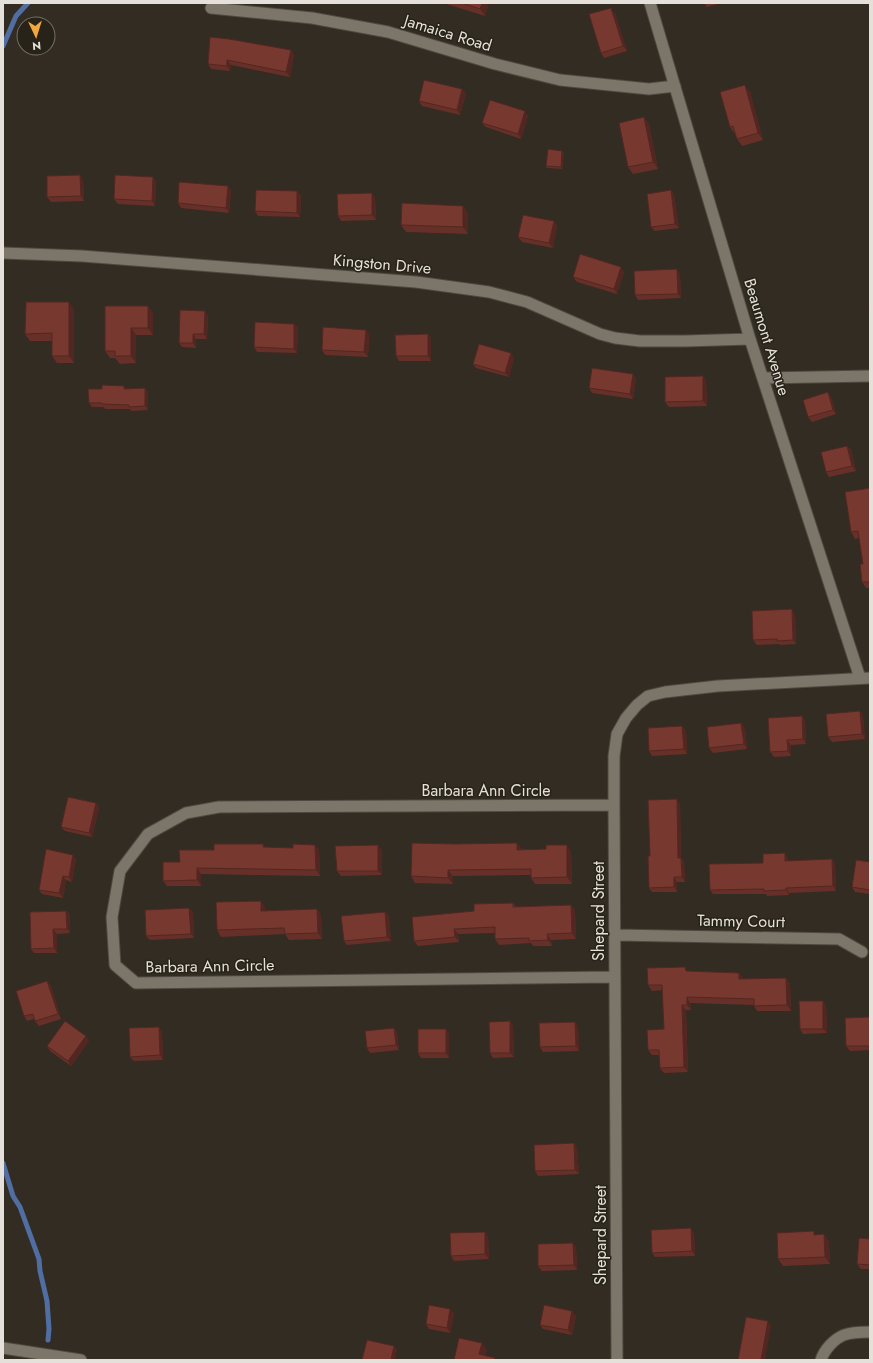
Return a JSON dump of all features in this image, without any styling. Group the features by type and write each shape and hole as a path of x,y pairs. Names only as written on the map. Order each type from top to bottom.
{"street":[{"name":"Beaumont Avenue","path":"650,3 750,339 865,678"},
{"name":"Jamaica Road","path":"211,8 312,18 388,32 495,64 560,80 649,89 675,86"},
{"name":"Kingston Drive","path":"3,253 82,256 416,282 489,292 527,302 600,334 615,338 640,341 750,339"},
{"path":"763,378 870,376"},
{"name":"Shepard Street","path":"616,1360 614,756 617,734 626,718 637,705 648,696 665,692 718,686 865,678"},
{"name":"Barbara Ann Circle","path":"614,805 219,807 186,814 148,834 120,870 112,917 114,965 136,983 614,977"},
{"name":"Tammy Court","path":"615,935 839,939 862,952"},
{"path":"821,1360 823,1354 830,1345 844,1335 858,1332 870,1332"},
{"path":"3,1348 81,1360"}],"building":[{"path":"462,3 482,3 480,9"},
{"path":"611,8 623,46 601,53 589,14"},
{"path":"210,37 291,50 286,72 227,60 227,66 208,64"},
{"path":"424,80 462,89 457,110 419,101"},
{"path":"745,85 758,133 737,139 733,126 730,127 720,92"},
{"path":"490,100 525,111 518,134 482,123"},
{"path":"644,117 653,162 628,167 619,123"},
{"path":"548,149 562,151 561,167 546,166"},
{"path":"80,175 81,196 47,197 47,176"},
{"path":"115,175 153,177 152,201 114,199"},
{"path":"179,182 228,186 226,208 178,203"},
{"path":"256,190 297,191 297,213 255,211"},
{"path":"671,190 675,224 651,227 647,194"},
{"path":"372,193 372,215 338,216 337,194"},
{"path":"402,203 463,206 463,227 401,225"},
{"path":"523,215 554,221 549,243 518,237"},
{"path":"580,254 621,267 614,289 573,277"},
{"path":"677,269 678,294 635,295 634,271"},
{"path":"26,302 69,302 69,356 52,356 52,333 25,334"},
{"path":"105,306 148,306 148,328 131,328 131,356 115,356 115,351 105,351"},
{"path":"180,310 205,311 204,334 193,334 193,343 179,343"},
{"path":"255,322 294,324 294,349 254,347"},
{"path":"323,327 366,330 364,352 322,350"},
{"path":"428,334 428,356 396,356 395,335"},
{"path":"479,344 511,353 505,373 473,364"},
{"path":"592,368 633,374 630,394 589,388"},
{"path":"703,376 703,401 665,402 665,377"},
{"path":"102,385 124,386 124,389 145,388 145,406 129,407 129,405 89,403 88,389 102,389"},
{"path":"828,392 833,410 808,417 803,400"},
{"path":"847,446 852,466 826,472 821,452"},
{"path":"870,488 870,582 862,582 860,564 863,564 858,531 851,532 845,492"},
{"path":"792,609 793,640 753,640 752,611"},
{"path":"860,711 862,734 828,737 826,714"},
{"path":"802,716 803,739 787,740 788,751 770,752 768,718"},
{"path":"741,723 744,744 709,748 707,727"},
{"path":"682,726 684,749 649,751 648,728"},
{"path":"68,797 96,803 89,833 61,827"},
{"path":"677,799 678,858 681,858 682,877 674,877 674,887 649,888 648,856 650,856 648,800"},
{"path":"412,843 517,843 517,850 546,849 546,845 567,845 567,877 531,878 531,869 448,870 448,878 411,876"},
{"path":"214,844 263,844 263,847 293,848 293,844 315,845 316,870 197,868 197,880 163,881 163,862 180,862 179,850 214,850"},
{"path":"378,845 378,871 337,871 335,846"},
{"path":"46,849 73,855 69,877 63,876 59,893 39,890"},
{"path":"785,853 785,861 832,859 833,886 786,888 786,890 764,891 764,889 710,890 709,864 763,863 763,854"},
{"path":"856,860 870,862 870,890 852,887"},
{"path":"261,901 261,911 317,909 318,933 285,934 284,928 217,930 216,902"},
{"path":"513,903 513,907 571,905 572,933 547,934 548,940 529,941 529,938 495,939 495,927 454,929 455,937 414,941 412,917 474,911 474,904"},
{"path":"189,908 191,934 146,936 145,910"},
{"path":"66,911 67,929 53,929 54,948 31,949 30,912"},
{"path":"385,912 387,937 344,941 341,916"},
{"path":"685,967 686,971 739,973 739,979 786,978 787,1005 754,1006 754,999 687,997 687,1005 682,1005 684,1067 660,1068 659,1050 648,1050 647,1030 664,1029 662,985 648,985 647,968"},
{"path":"47,981 58,1014 35,1021 33,1014 24,1016 16,991"},
{"path":"799,1001 823,1001 823,1029 800,1029"},
{"path":"870,1017 870,1046 846,1046 845,1018"},
{"path":"65,1021 86,1036 68,1061 47,1046"},
{"path":"510,1021 510,1053 490,1053 489,1022"},
{"path":"575,1022 576,1046 540,1047 539,1023"},
{"path":"159,1027 160,1055 130,1057 129,1028"},
{"path":"394,1028 396,1045 367,1048 365,1031"},
{"path":"418,1029 446,1029 446,1053 418,1053"},
{"path":"574,1143 575,1170 535,1171 534,1145"},
{"path":"691,1228 692,1251 652,1253 651,1230"},
{"path":"814,1231 814,1235 824,1234 825,1257 778,1259 777,1233"},
{"path":"485,1232 485,1254 451,1256 450,1233"},
{"path":"859,1238 870,1239 870,1265 857,1264"},
{"path":"573,1243 574,1265 538,1266 538,1244"},
{"path":"429,1305 450,1309 447,1328 426,1324"},
{"path":"544,1305 572,1311 568,1330 540,1325"},
{"path":"746,1317 768,1321 761,1360 738,1360"},
{"path":"459,1338 482,1343 479,1354 495,1358 494,1360 454,1360"},
{"path":"367,1340 394,1346 391,1360 362,1360"}],"waterway":[{"path":"3,46 16,16 28,3"},
{"path":"3,1163 13,1196 20,1207 39,1259 40,1271 47,1301 49,1329 48,1340"}]}
